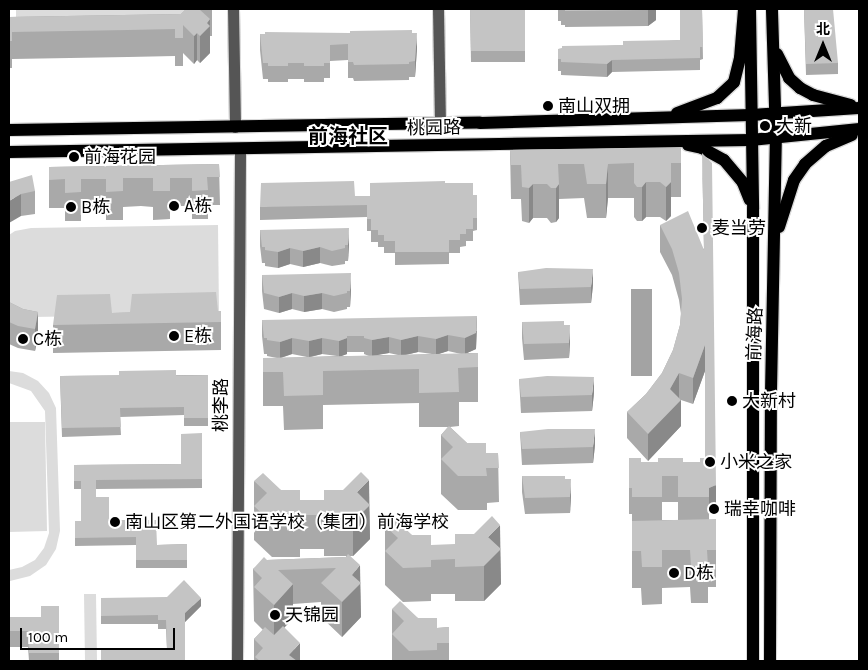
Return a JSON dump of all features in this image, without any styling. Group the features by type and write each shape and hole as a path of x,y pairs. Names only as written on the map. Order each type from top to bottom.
{"main road":[{"path":"656,118 699,106 716,98 734,82 740,58 744,9"},
{"name":"前海路","path":"750,9 753,209 752,661"},
{"name":"前海路","path":"770,661 771,392 776,138 772,9"},
{"path":"774,45 783,69 800,88 813,95 859,108"},
{"name":"桃园路","path":"11,129 440,124 751,115 859,108"},
{"name":"桃园路","path":"9,152 751,140 859,130"},
{"path":"775,236 794,180 805,164 826,146 859,130"},
{"path":"658,141 702,148 724,160 743,183 753,209"}],"street":[{"path":"233,9 235,127"},
{"path":"438,9 440,124"},
{"name":"桃李路","path":"237,661 240,148"}],"shaded area":[{"path":"16,9 192,9 189,23 16,20"},
{"path":"218,225 219,314 32,317 9,311 9,235 15,231 31,228"},
{"path":"631,289 652,289 652,376 631,376"},
{"path":"9,371 23,373 38,381 49,393 56,408 60,531 56,549 46,565 30,576 10,581 9,570 22,567 35,560 44,548 49,533 45,411 31,391 9,383"},
{"path":"9,422 45,422 47,531 9,532"},
{"path":"84,594 96,594 97,661 85,661"}],"building":[{"path":"186,9 199,9 210,19 207,23 210,26 200,36 197,33 194,36 183,25 183,38 175,38 175,29 12,32 12,41 9,41 9,17 181,14"},
{"path":"470,9 525,9 525,51 471,51"},
{"path":"565,9 650,9 565,11"},
{"path":"680,9 702,9 703,47 700,47 700,58 612,60 607,64 561,62 561,59 558,59 558,49 562,48 562,46 623,45 623,41 680,40"},
{"path":"804,9 833,9 838,63 806,64"},
{"path":"412,30 412,33 417,33 415,61 409,62 409,64 354,65 353,62 348,62 348,44 330,45 330,63 324,63 324,66 304,66 304,63 288,63 288,66 268,66 268,63 263,63 260,34 265,34 265,32 350,33 350,31"},
{"path":"681,148 681,163 671,163 671,182 666,187 660,182 646,182 642,187 637,187 634,183 634,163 608,164 606,184 587,184 584,164 558,164 559,184 556,188 551,188 547,184 533,184 529,188 522,187 521,165 511,165 510,150"},
{"path":"702,153 712,163 716,485 709,488 709,497 678,497 678,476 662,476 662,497 632,497 632,488 629,488 629,458 641,458 641,462 658,462 658,458 683,458 683,462 700,462 700,458 705,458 705,345 693,378 679,373 670,389 681,400 648,434 627,412 646,394 662,373 673,350 680,325 682,299 679,273 672,249 660,225 688,211 704,250"},
{"path":"219,164 220,177 207,177 208,190 192,191 192,178 170,178 170,191 153,191 153,178 123,178 123,191 106,192 106,179 81,179 81,192 65,193 65,179 49,180 49,167"},
{"path":"32,175 35,191 21,194 9,201 9,182"},
{"path":"354,181 355,196 370,196 370,183 445,181 445,183 473,183 473,195 477,195 477,218 473,218 473,229 466,229 466,234 460,234 460,240 449,240 449,252 395,252 395,241 384,241 384,235 378,235 378,230 371,230 371,219 367,219 367,205 260,207 261,183"},
{"path":"349,228 348,245 345,245 345,248 332,251 320,247 303,251 290,248 278,252 265,250 265,247 262,247 260,230"},
{"path":"546,268 593,269 591,287 520,289 518,272"},
{"path":"351,273 350,291 334,296 322,293 304,296 292,293 279,297 264,293 262,275"},
{"path":"216,292 218,311 221,311 221,322 53,325 57,295 110,294 112,313 130,312 132,294"},
{"path":"9,302 23,309 38,312 35,329 18,326 9,322"},
{"path":"477,316 476,333 465,338 448,335 436,339 418,336 401,340 389,337 372,340 364,338 364,336 347,336 347,338 339,341 322,338 309,341 292,338 280,342 264,338 262,320"},
{"path":"564,321 564,325 570,325 569,343 524,344 522,322"},
{"path":"478,353 478,367 458,368 459,392 419,393 419,369 323,371 323,395 284,396 283,372 263,372 263,358"},
{"path":"176,370 176,376 208,375 208,418 184,418 184,407 120,408 121,427 62,428 60,376 119,375 119,371"},
{"path":"547,376 594,377 592,395 521,397 519,379"},
{"path":"449,426 467,443 486,443 486,453 498,453 499,468 486,468 487,476 458,476 441,459 453,447 441,435"},
{"path":"548,429 595,429 593,447 522,449 520,432"},
{"path":"202,433 202,479 96,480 96,497 109,497 109,520 156,520 157,545 187,544 187,560 136,560 136,537 75,538 75,521 81,521 81,481 74,481 74,465 181,464 181,434"},
{"path":"361,472 369,480 357,492 370,505 353,522 324,522 324,515 300,515 300,522 272,523 254,506 267,493 254,481 263,473 281,490 300,490 300,500 324,500 324,490 343,490"},
{"path":"522,476 565,476 565,479 571,479 570,497 525,498"},
{"path":"492,516 500,525 488,537 501,549 484,566 455,567 455,559 431,560 431,567 403,568 385,551 398,538 385,526 394,518 412,535 431,535 431,545 455,544 455,534 474,534"},
{"path":"716,519 716,550 707,550 708,566 691,566 690,550 662,550 662,567 642,567 641,551 632,551 632,521"},
{"path":"348,554 360,565 352,575 361,583 342,602 321,583 336,568 278,570 293,584 274,605 254,587 262,578 253,569 264,557 267,560 346,557"},
{"path":"184,580 201,598 185,613 185,661 101,661 101,649 167,649 166,620 158,620 158,615 101,616 101,598 167,597"},
{"path":"400,601 418,618 437,618 437,628 449,627 449,643 437,643 437,650 409,651 392,634 404,621 392,609"},
{"path":"41,606 59,606 59,653 29,653 28,631 9,631 9,617 41,617"},
{"path":"283,626 300,643 289,655 297,661 260,661 255,657 263,648 254,639 265,627 274,635"}],"place":[{"name":"南山双拥","path":"548,106"},
{"name":"大新","path":"765,126"},
{"name":"前海花园","path":"74,157"},
{"name":"A栋","path":"174,206"},
{"name":"B栋","path":"71,207"},
{"name":"麦当劳","path":"702,228"},
{"name":"E栋","path":"174,336"},
{"name":"C栋","path":"23,339"},
{"name":"大新村","path":"732,401"},
{"name":"小米之家","path":"710,462"},
{"name":"瑞幸咖啡","path":"714,509"},
{"name":"南山区第二外国语学校（集团）前海学校","path":"115,522"},
{"name":"D栋","path":"674,573"},
{"name":"天锦园","path":"275,615"}],"district":[{"name":"前海社区","path":"348,136"}]}
